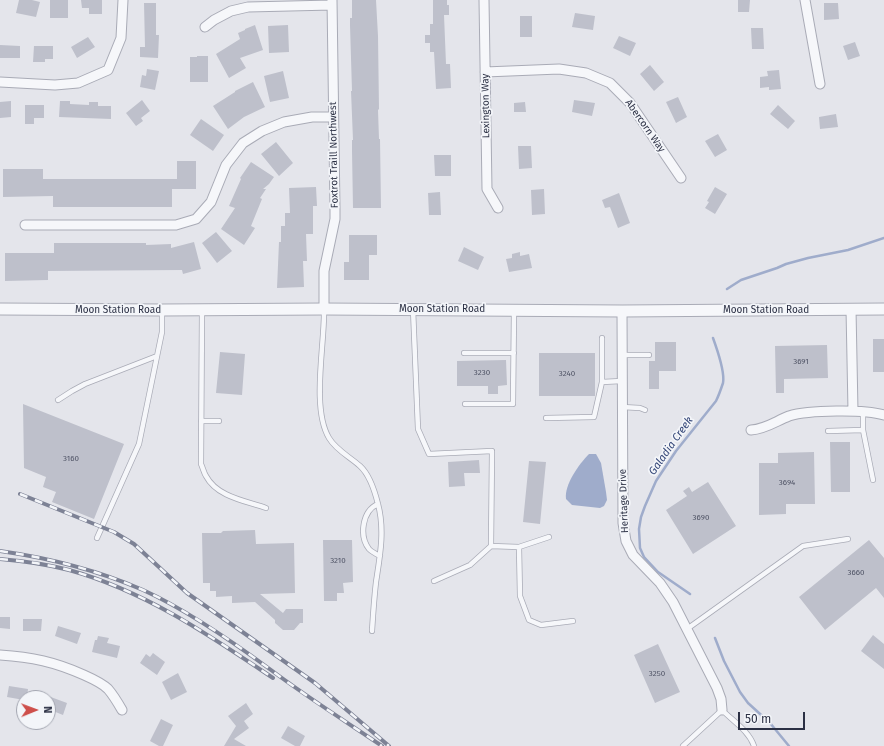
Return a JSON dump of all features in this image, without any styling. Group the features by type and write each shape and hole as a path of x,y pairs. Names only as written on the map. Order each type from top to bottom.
{"street":[{"path":"0,82 55,85 78,83 108,70 121,38 123,0"},
{"name":"Lexington Way","path":"484,0 487,189 498,208"},
{"path":"805,0 820,84"},
{"path":"205,27 214,20 231,11 248,7 332,3"},
{"name":"Foxtrot Traill Northwest","path":"324,309 324,271 335,219 332,3"},
{"name":"Abercorn Way","path":"485,72 559,69 586,73 610,83 630,103 681,178"},
{"path":"25,225 176,225 196,219 211,202 226,165 243,143 262,131 284,122 312,117 333,117"},
{"name":"Moon Station Road","path":"0,309 413,309 622,311 884,309"},
{"path":"851,309 853,411"},
{"name":"Heritage Drive","path":"622,311 623,523 626,541 633,555 660,583 669,596 717,688 721,699 722,710"},
{"path":"751,430 766,427 799,413 853,411 884,415"},
{"path":"0,655 44,660 95,680 107,688 122,710"}],"lane":[{"path":"324,309 320,409 323,425 329,439 333,444 365,472 371,483 378,504 382,540 373,609 372,631"},
{"path":"413,309 418,429 429,454 492,451 491,546"},
{"path":"97,538 139,444 162,332 162,310"},
{"path":"202,310 201,464 206,476 216,488 230,496 266,508"},
{"path":"465,404 513,404 514,310"},
{"path":"546,418 594,417 602,382 602,338"},
{"path":"464,353 514,353"},
{"path":"622,355 649,355"},
{"path":"58,400 85,384 157,356"},
{"path":"602,382 622,381"},
{"path":"622,407 640,408 645,410"},
{"path":"863,412 863,430 873,480"},
{"path":"201,421 219,421"},
{"path":"828,431 863,430"},
{"path":"378,504 370,509 363,526 368,548 380,556"},
{"path":"434,581 470,565 491,546 519,547 549,537"},
{"path":"687,629 803,546 848,539"},
{"path":"519,547 520,596 529,620 541,625 572,621"},
{"path":"683,746 722,710 747,733 754,746"}],"water":[{"path":"589,454 596,454 601,463 607,500 604,506 600,508 572,505 566,499 567,487 570,481 581,463"}],"building":[{"path":"19,0 32,0 40,2 36,17 16,13"},
{"path":"50,0 68,0 68,18 50,18"},
{"path":"81,0 102,0 102,14 89,14 89,8 82,8"},
{"path":"352,0 376,0 381,208 353,208 350,25 350,18 352,18"},
{"path":"433,0 447,0 447,5 449,5 449,15 444,15 446,64 450,64 451,88 436,89 434,52 430,52 430,43 425,43 425,35 430,35 430,24 433,24"},
{"path":"738,0 750,0 749,12 738,12"},
{"path":"144,3 156,3 156,35 159,35 158,58 140,57 140,47 145,47"},
{"path":"824,3 838,3 839,19 824,20"},
{"path":"575,13 595,16 593,30 572,27"},
{"path":"520,16 532,16 532,37 520,37"},
{"path":"255,25 263,50 240,58 246,68 229,78 216,54 240,39 238,33"},
{"path":"288,25 289,52 269,53 268,26"},
{"path":"751,28 763,28 764,49 752,49"},
{"path":"619,36 636,43 630,56 613,48"},
{"path":"88,37 95,47 77,58 71,47"},
{"path":"855,42 860,56 848,60 843,46"},
{"path":"0,45 20,46 20,58 0,58"},
{"path":"34,46 53,46 53,59 45,59 45,62 33,62"},
{"path":"208,56 208,82 190,82 190,57"},
{"path":"650,65 664,82 654,91 640,74"},
{"path":"147,69 159,71 155,90 140,87 142,75 146,76"},
{"path":"779,70 781,89 769,90 769,87 760,88 760,77 768,76 767,71"},
{"path":"283,71 289,98 270,102 264,76"},
{"path":"253,82 265,107 244,117 228,129 213,106 235,91"},
{"path":"678,97 687,117 676,123 666,102"},
{"path":"142,100 150,111 141,118 143,121 136,126 126,113"},
{"path":"574,100 595,103 592,116 572,112"},
{"path":"11,101 11,117 0,118 0,102"},
{"path":"60,101 70,101 70,104 89,105 89,102 98,102 98,106 111,106 111,119 59,117"},
{"path":"525,102 526,112 514,112 514,103"},
{"path":"25,105 44,105 44,118 34,118 34,124 25,124"},
{"path":"778,105 795,121 788,129 770,114"},
{"path":"836,114 838,127 820,129 819,117"},
{"path":"201,119 224,135 213,151 190,135"},
{"path":"718,134 727,150 715,157 705,141"},
{"path":"276,142 293,163 279,176 261,154"},
{"path":"518,146 531,146 532,168 519,169"},
{"path":"434,155 451,155 451,176 435,176"},
{"path":"177,161 196,161 196,189 172,189 172,207 53,207 53,196 3,197 3,169 43,169 43,179 177,179"},
{"path":"251,162 274,177 263,189 266,189 260,198 262,199 251,226 255,228 244,245 221,229 235,208 229,206 241,179 240,178"},
{"path":"316,187 317,206 313,206 313,234 306,234 307,261 303,261 304,287 277,288 281,226 285,226 285,213 290,213 289,188"},
{"path":"715,187 727,194 715,214 705,208 709,202 707,201"},
{"path":"544,189 545,214 532,215 531,190"},
{"path":"440,192 441,215 429,215 428,193"},
{"path":"619,193 630,223 618,228 610,207 605,208 602,200"},
{"path":"216,232 232,251 217,263 202,243"},
{"path":"349,235 377,235 377,255 369,255 369,280 344,280 344,262 349,262"},
{"path":"194,242 201,269 183,274 182,270 48,271 48,280 5,281 5,253 54,253 54,243 146,243 146,245 171,244 171,248"},
{"path":"464,247 484,257 478,270 458,261"},
{"path":"520,252 520,256 529,254 532,268 509,272 506,259 512,258 512,254"},
{"path":"873,339 884,339 884,372 873,372"},
{"path":"655,342 676,342 676,371 659,371 659,389 649,389 649,361 655,361"},
{"path":"827,345 828,378 784,379 784,393 776,393 775,346"},
{"path":"220,352 245,354 242,395 216,393"},
{"path":"539,353 595,353 595,396 539,396"},
{"path":"506,360 507,385 498,386 498,394 488,394 488,386 457,386 457,361"},
{"path":"23,404 124,444 94,519 52,502 56,492 43,487 46,477 24,468"},
{"path":"830,442 850,442 850,492 831,492"},
{"path":"814,452 815,504 786,504 786,514 759,515 759,463 778,463 778,453"},
{"path":"479,460 480,473 464,473 465,486 449,487 448,462"},
{"path":"529,461 546,462 540,524 523,522"},
{"path":"708,482 736,526 693,554 666,510 687,496 683,491 689,487 692,492"},
{"path":"255,530 256,544 294,543 295,593 260,594 283,613 286,609 303,609 303,623 300,623 294,630 283,630 275,623 275,620 255,602 232,603 232,596 216,597 216,591 210,591 210,583 203,583 202,533"},
{"path":"323,540 352,540 353,582 343,583 344,593 337,593 337,601 324,601"},
{"path":"869,540 884,558 884,598 876,588 825,630 799,597"},
{"path":"0,617 10,617 10,629 0,628"},
{"path":"23,619 42,619 41,631 23,631"},
{"path":"58,626 81,633 77,644 55,636"},
{"path":"873,635 884,644 884,669 861,651"},
{"path":"98,636 109,638 107,643 120,646 117,658 92,652 95,640 97,640"},
{"path":"658,644 680,692 655,703 634,655"},
{"path":"153,653 165,662 157,675 140,663 146,654 150,657"},
{"path":"178,673 187,692 171,700 162,682"},
{"path":"9,686 28,689 16,690 16,699 7,697"},
{"path":"56,699 67,703 63,715 56,712"},
{"path":"246,703 253,714 244,721 249,728 234,739 246,746 224,746 236,726 228,716"},
{"path":"161,719 173,725 163,746 159,746 150,741"},
{"path":"288,726 305,736 300,746 295,746 281,738"}],"waterway":[{"name":"Galadia Creek","path":"727,289 741,280 786,264 848,250 884,238"},
{"name":"Galadia Creek","path":"690,594 658,572 644,557 640,548 639,529 641,517 656,481 676,451 716,401 719,394 723,383 723,373 713,338"},
{"name":"Galadia Creek","path":"715,638 724,661 740,692 748,703 770,723 789,746"}],"railway":[{"path":"20,494 114,532 134,544 187,593 315,683 389,746"},
{"path":"0,551 55,561 108,576 160,598 225,638 298,690 382,746"},
{"path":"0,559 34,563 69,570 124,590 150,602 200,630 273,678"}]}
